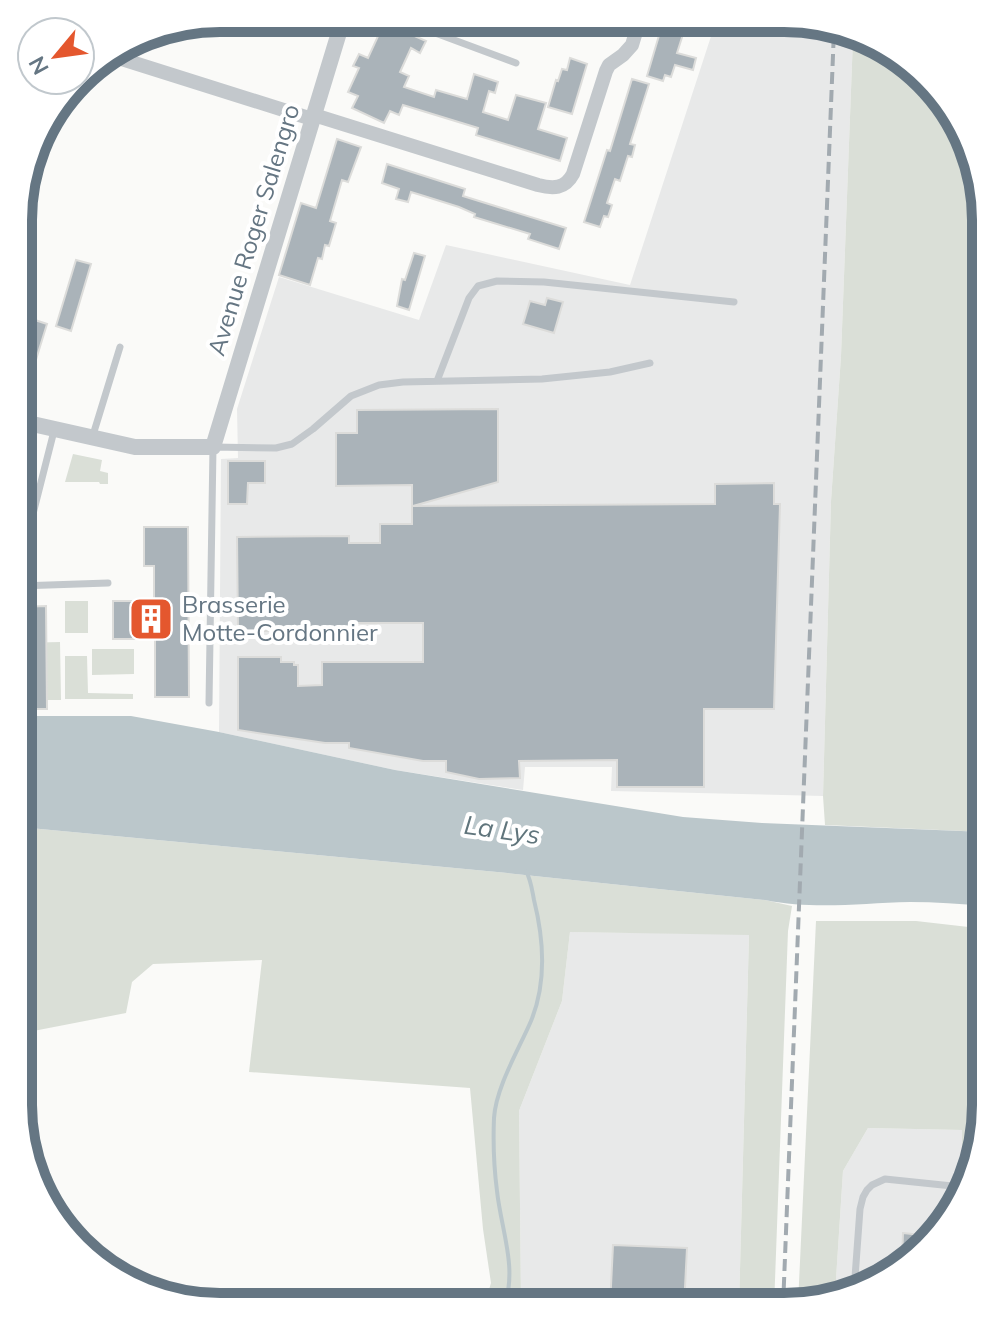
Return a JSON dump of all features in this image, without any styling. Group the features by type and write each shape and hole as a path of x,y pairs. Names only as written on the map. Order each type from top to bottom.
{"street":[{"name":"Avenue Roger Salengro","path":"213,447 339,32"},
{"path":"123,59 538,185 556,187 566,183 573,174 606,71 614,60 628,50 636,32"},
{"path":"32,424 143,448 213,447"}],"lane":[{"path":"434,32 516,63"},
{"path":"437,381 469,298 478,286 497,281 544,282 734,302"},
{"path":"92,437 120,347"},
{"path":"209,703 213,447 276,448 292,444 351,396 379,385 542,379 610,372 650,363"},
{"path":"32,517 54,429"},
{"path":"32,586 108,583"},
{"path":"855,1279 861,1202 872,1185 885,1179 954,1186"}],"shaded area":[{"path":"712,32 809,34 853,45 841,356 831,501 823,796 611,791 612,767 525,767 523,790 395,770 219,732 221,459 238,458 237,409 279,277 419,320 446,245 630,285"},
{"path":"853,45 898,71 933,106 958,148 970,195 972,831 825,825 823,796 831,501 841,356"},
{"path":"73,454 102,460 100,471 108,473 108,484 65,482"},
{"path":"65,601 88,601 88,633 65,633"},
{"path":"60,642 61,700 47,700 47,645 32,643"},
{"path":"92,649 134,649 134,674 92,675"},
{"path":"65,656 87,656 88,693 133,694 133,699 65,699"},
{"path":"32,828 497,872 765,900 792,906 788,931 775,1293 739,1293 749,935 570,932 562,1001 519,1111 521,1293 488,1293 491,1283 470,1088 249,1072 262,960 153,964 132,982 126,1013 32,1031"},
{"path":"816,921 916,921 972,927 972,1117 962,1165 962,1130 868,1128 843,1171 836,1285 799,1292"},
{"path":"570,932 749,934 739,1293 521,1293 519,1111 562,1001"},
{"path":"868,1128 962,1130 962,1165 953,1188 925,1229 888,1261 867,1274 836,1285 843,1171"}],"water":[{"name":"La Lys","path":"32,716 131,716 395,770 683,817 972,831 972,905 910,902 802,905 497,872 32,828"}],"building":[{"path":"375,32 406,32 426,41 420,53 411,48 400,72 409,76 404,87 434,97 436,90 467,99 474,74 498,82 495,93 489,91 483,112 508,120 516,95 546,103 538,129 567,138 560,161 476,135 478,128 403,105 399,115 390,111 384,123 352,108 358,96 348,92 359,68 353,66 359,54 368,58 379,34"},
{"path":"660,32 684,32 677,53 696,58 693,70 675,65 671,77 665,75 663,81 647,76"},
{"path":"570,58 587,64 572,114 548,107 556,80 562,69 567,70"},
{"path":"632,79 649,84 630,144 635,145 632,157 628,156 620,181 615,179 607,203 612,205 600,227 584,222"},
{"path":"337,139 361,147 348,182 342,180 330,221 336,223 329,246 325,245 322,259 318,258 310,285 279,275 301,203 316,208"},
{"path":"387,164 465,189 463,196 566,228 559,249 528,239 530,234 474,217 475,214 459,207 411,192 408,202 396,199 399,189 382,183"},
{"path":"414,253 425,256 409,310 397,306 402,279 405,280"},
{"path":"76,260 91,264 71,331 56,326"},
{"path":"547,298 563,302 554,333 523,324 530,301 545,305"},
{"path":"32,319 47,324 32,373"},
{"path":"498,409 498,482 413,506 715,504 715,484 774,483 774,504 780,504 774,709 704,709 704,787 617,787 617,760 519,761 520,778 479,779 446,772 446,761 423,761 349,748 349,743 325,743 238,730 238,657 281,657 281,662 298,665 298,686 322,685 322,662 423,662 423,623 349,623 350,631 238,631 237,537 349,536 349,543 380,543 380,524 412,524 412,485 336,486 336,433 357,433 357,410"},
{"path":"228,461 265,461 265,483 248,483 247,504 228,504"},
{"name":"Brasserie Motte-Cordonnier","path":"144,527 188,527 189,697 155,697 155,639 113,639 113,601 154,601 154,566 144,566"},
{"path":"46,606 47,709 32,709 32,607"},
{"path":"903,1233 919,1235 908,1246 902,1250"},
{"path":"613,1245 687,1248 685,1293 611,1293"}],"waterway":[{"path":"508,1293 509,1263 496,1182 494,1118 503,1081 531,1021 542,976 540,930 526,871"}],"railway":[{"path":"784,1293 834,38"}],"place":[{"name":"Brasserie Motte-Cordonnier","path":"151,619"}]}
